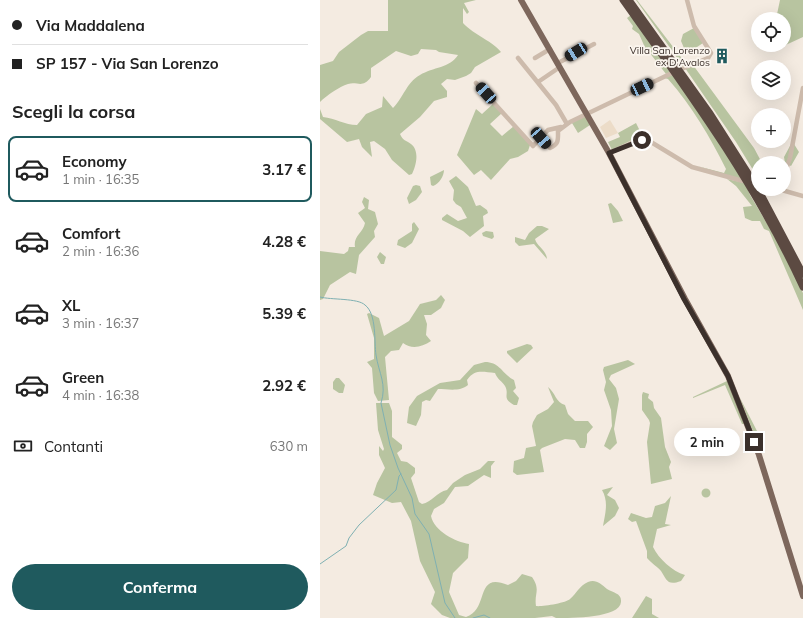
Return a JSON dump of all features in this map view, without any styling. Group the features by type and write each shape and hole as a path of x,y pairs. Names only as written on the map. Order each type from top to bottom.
{"highway":[{"path":"623,0 701,108 734,158 773,227 803,287"},
{"path":"629,0 709,112 751,178"},
{"path":"762,196 803,274"}],"main road":[{"path":"521,0 609,153 684,299 728,376 760,455 803,596"}],"street":[{"path":"684,68 708,58 711,53 694,26 687,0"},
{"path":"538,82 559,65 594,44"},
{"path":"535,58 550,49"},
{"path":"518,58 556,104 567,124"},
{"path":"541,138 550,148 558,142 558,131 562,127 586,113 672,73"},
{"path":"476,83 533,146 548,130 562,127"},
{"path":"790,156 803,88"},
{"path":"609,153 636,141 646,139 692,167 743,181"},
{"path":"791,193 803,196"}],"green space":[{"path":"388,0 476,0 464,3 469,12 467,14 463,8 463,23 498,48 501,52 475,67 471,73 466,76 455,80 447,79 441,84 447,91 447,97 434,101 420,117 400,134 403,139 414,147 416,151 415,167 412,174 409,175 392,160 385,149 374,141 370,142 372,157 362,147 359,139 347,142 320,119 320,109 323,117 357,125 366,114 382,107 383,96 393,108 415,78 425,72 446,65 458,55 439,52 436,50 421,49 418,54 411,56 396,51 371,68 371,77 368,81 362,84 351,83 344,85 320,102 320,65 333,61 339,52 368,31 388,31"},
{"path":"637,0 687,65 683,66"},
{"path":"780,0 803,0 803,37 791,43 791,12 777,12"},
{"path":"631,15 671,72 666,74 649,52 647,52 639,34 632,29 633,26 627,18"},
{"path":"694,28 703,43 694,49 684,48 681,41 683,34"},
{"path":"693,65 751,144 751,148 754,148 758,156 751,156 751,167 736,142 685,68"},
{"path":"673,74 744,181 697,166 724,173 726,169 714,145 693,111 677,89 668,79 664,78"},
{"path":"494,103 502,113 490,124 502,136 514,126 530,145 528,151 518,157 510,159 491,180 481,170 474,175 457,155 476,109 482,114"},
{"path":"584,114 590,125 578,133 572,123"},
{"path":"636,123 642,135 612,150 608,142 620,137 618,133"},
{"path":"791,144 794,144 799,152 791,166 791,156 785,156 789,148 791,148"},
{"path":"444,170 441,180 433,186 431,185 430,177"},
{"path":"456,176 468,187 476,206 480,205 487,210 488,213 483,216 484,226 470,237 463,231 442,220 442,218 447,214 458,221 467,218 461,207 453,200 454,190 449,181"},
{"path":"727,179 745,183 750,195 781,247 803,293 803,310 769,231 764,229 760,221 752,221 745,218 743,207 752,206 736,186"},
{"path":"413,186 420,186 422,192 416,200 409,204 407,198"},
{"path":"364,197 369,200 368,209 375,212 378,224 374,231 375,237 359,255 356,274 350,272 330,285 323,299 320,300 320,251 344,254 348,251 349,247 355,247 355,240 365,223 358,213 365,208 362,202"},
{"path":"611,203 618,211 623,221 613,223 608,204"},
{"path":"414,222 419,229 412,243 405,248 397,245 398,240 412,231 412,224"},
{"path":"537,226 542,226 549,229 535,239 545,253 547,259 534,244 519,246 515,242 515,237 525,240 529,233"},
{"path":"486,231 493,232 494,237 492,239 483,236 482,233"},
{"path":"380,252 386,257 384,264 381,264 377,257"},
{"path":"441,295 445,300 441,308 431,315 424,315 427,324 426,335 431,341 417,347 403,343 399,350 391,351 385,357 389,400 378,401 374,393 372,368 367,362 374,359 374,338 367,314 369,313 379,318 384,336 409,321 420,304 436,300"},
{"path":"527,344 531,345 533,348 517,363 507,353 507,351"},
{"path":"628,360 635,364 611,375 609,379 616,388 619,399 614,429 617,443 610,450 604,446 612,426 611,410 604,390 606,382 603,370 604,367"},
{"path":"485,362 498,366 514,380 516,388 513,391 519,398 517,405 510,403 507,398 505,386 495,373 479,372 470,376 467,380 468,385 461,389 438,389 430,401 426,400 422,402 421,415 416,426 407,423 409,407 417,396 440,383 460,380 474,365"},
{"path":"336,378 339,378 345,385 343,393 339,393 333,389 333,382"},
{"path":"727,381 746,424 742,424 725,385 693,398"},
{"path":"548,387 558,400 565,405 568,414 575,421 588,421 593,427 587,434 585,448 580,448 575,440 565,439 542,448 540,450 544,472 517,475 513,472 514,461 524,458 526,448 536,446 532,426 533,422 537,415 548,409 554,402"},
{"path":"643,392 649,394 648,398 653,402 654,408 661,418 665,447 671,462 669,467 672,479 651,484 647,442 650,423 642,410"},
{"path":"739,396 757,431 755,436"},
{"path":"376,403 389,403 392,411 392,437 402,445 402,449 397,453 401,461 407,462 415,468 415,473 411,478 419,502 422,504 447,490 453,483 465,475 480,469 488,461 495,461 491,466 491,478 484,475 468,486 455,487 444,503 434,509 431,516 436,526 446,535 458,541 469,544 468,558 453,573 449,592 459,615 466,617 473,613 478,607 486,587 490,583 497,582 508,585 516,581 522,574 532,577 535,581 537,588 536,606 564,602 572,597 583,585 594,581 619,595 621,602 619,607 604,614 573,618 556,618 552,616 535,618 450,618 442,615 431,604 435,592 420,561 411,521 401,502 392,503 373,495 377,483 385,468 379,455 379,446 383,451 384,449 378,430"},
{"path":"613,487 607,495 615,500 619,508 615,516 603,526 606,504 602,490"},
{"path":"706,488 711,493 706,498 701,493"},
{"path":"671,496 665,524 671,525 657,529 653,547 666,564 675,571 685,575 681,581 673,583 668,581 660,569 647,558 647,551 636,521 632,522 628,519 631,513 646,518 652,517 655,506 665,503"},
{"path":"646,596 652,599 652,614 659,618 632,618"}],"shaded area":[{"path":"610,120 618,133 606,138 600,127"}],"waterway":[{"path":"320,297 357,301 365,305 372,315 376,355 383,384 383,396 381,403 390,445 398,468 412,498 415,514 429,534 445,603 455,618"},
{"path":"320,564 346,546 349,538 359,525 396,490 399,476 401,474"},
{"path":"473,618 484,615 490,618"}],"place":[{"name":"Villa San Lorenzo ex D'Avalos","path":"722,56"}],"route":[{"path":"642,140 636,141 609,153 684,299 728,376 754,442"}]}
